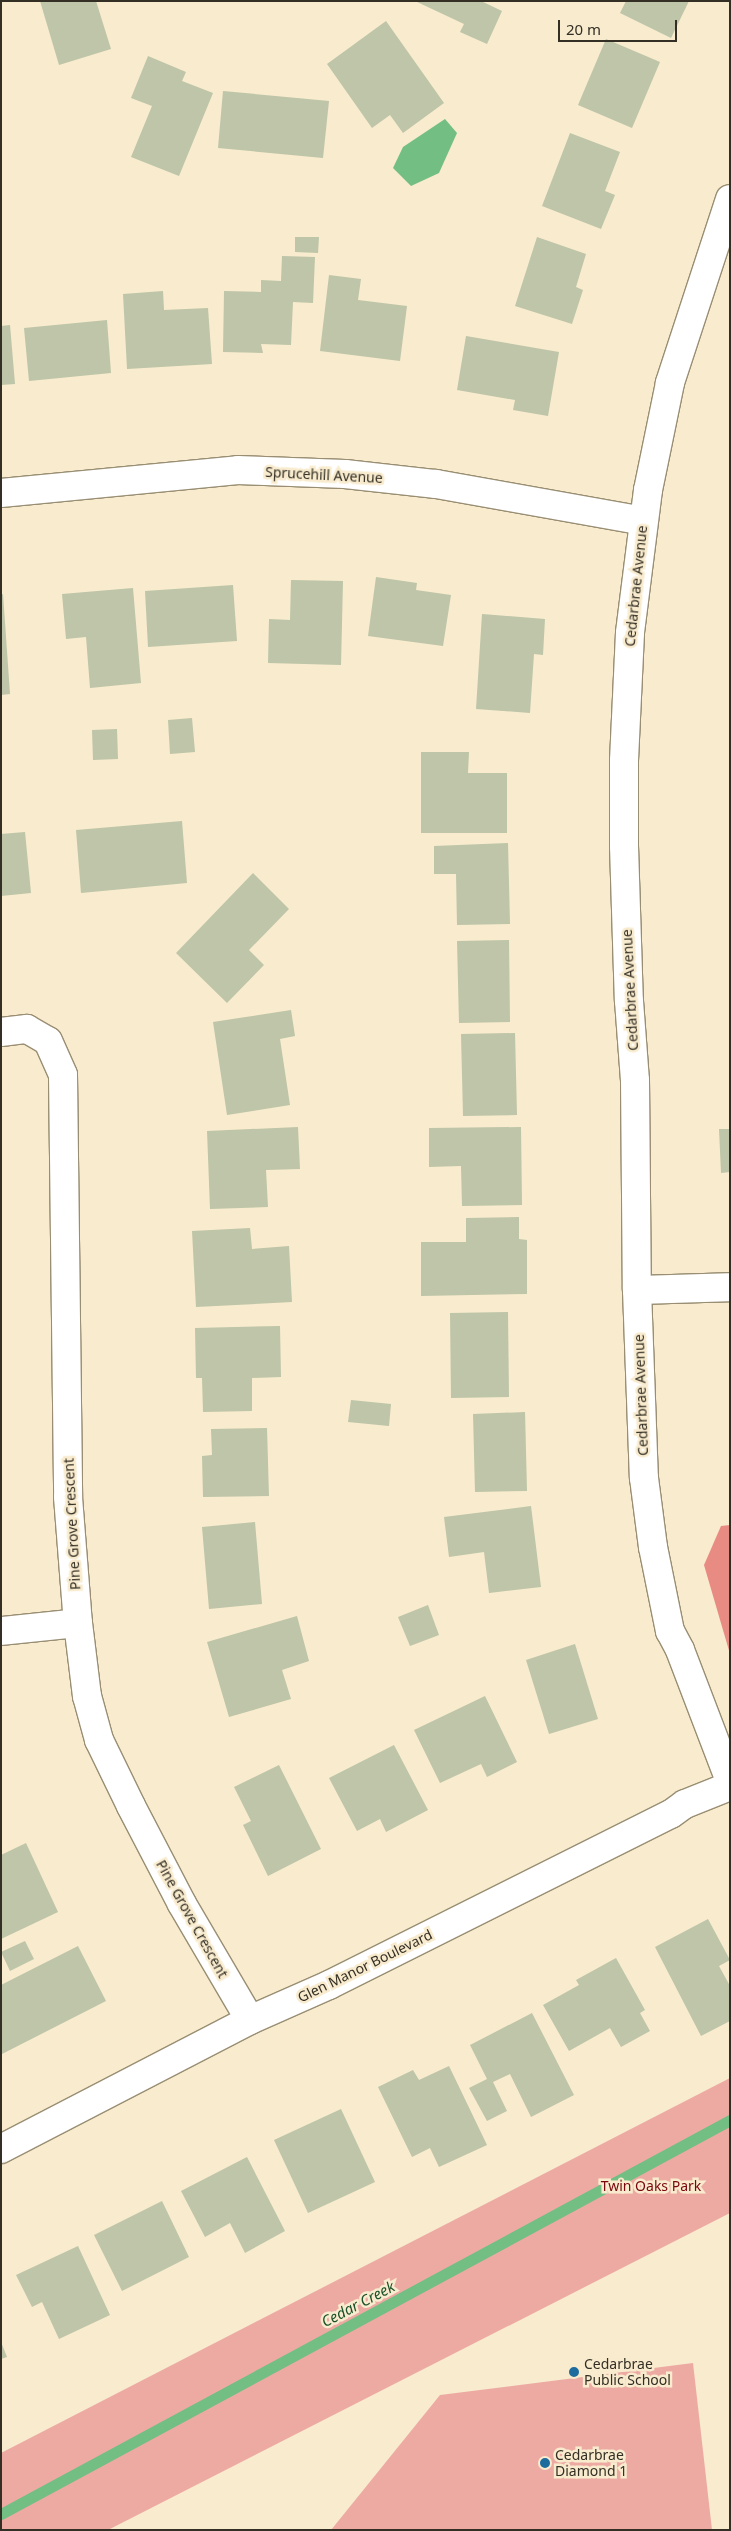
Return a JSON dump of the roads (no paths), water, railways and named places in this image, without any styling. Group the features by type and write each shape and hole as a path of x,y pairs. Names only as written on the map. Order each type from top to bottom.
{"street":[{"name":"Cedarbrae Avenue","path":"730,199 724,236 670,383 643,521 630,633 624,770 628,1001 635,1080 637,1290 644,1478 660,1589 670,1631 680,1650 730,1781"},
{"name":"Sprucehill Avenue","path":"1,492 238,470 345,474 436,484 643,521"},
{"name":"Pine Grove Crescent","path":"1,1032 27,1029 48,1041 62,1075 68,1497 78,1623 87,1696 99,1740 182,1904 250,2020"},
{"path":"637,1290 730,1287"},
{"path":"1,1631 78,1623"},
{"name":"Glen Manor Boulevard","path":"1,2148 250,2020 329,1985 671,1814 685,1804 730,1786"}],"waterway":[{"name":"Cedar Creek","path":"1,2514 730,2120"}],"place":[{"name":"Cedarbrae Public School","path":"574,2372"},
{"name":"Cedarbrae Diamond 1","path":"545,2463"}],"park label":[{"name":"Twin Oaks Park","path":"651,2186"}]}
